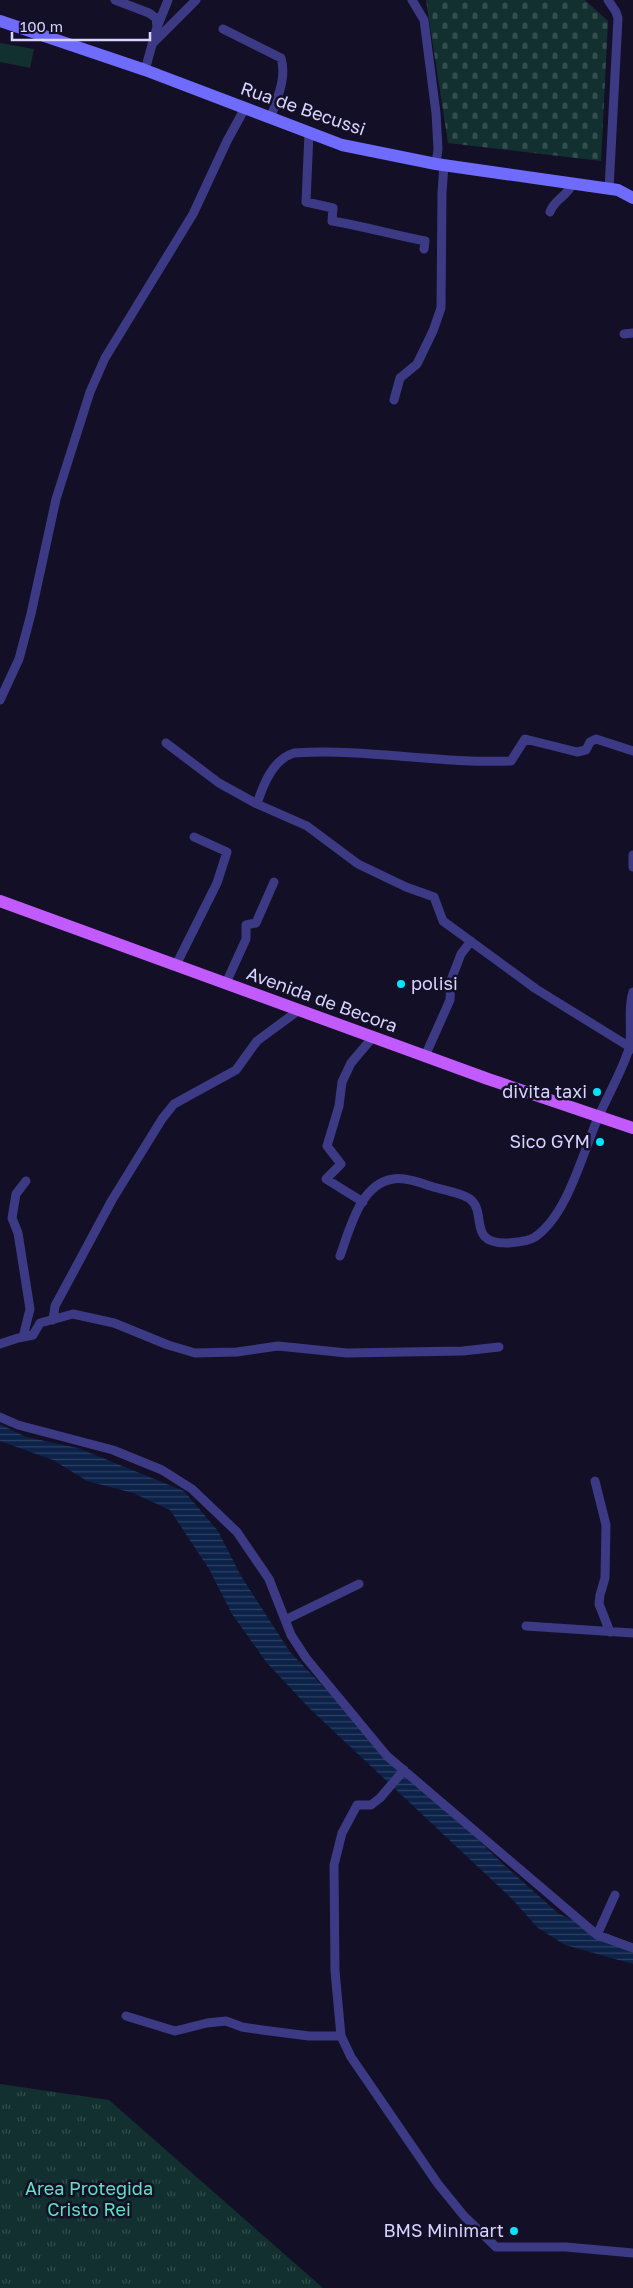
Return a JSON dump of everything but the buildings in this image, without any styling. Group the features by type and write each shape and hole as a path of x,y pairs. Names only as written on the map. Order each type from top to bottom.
{"main road":[{"name":"Avenida de Becora","path":"0,901 425,1056 633,1128"}],"street":[{"path":"115,0 150,13 156,18 157,27"},
{"path":"145,70 157,27 168,0"},
{"path":"153,43 196,0"},
{"path":"394,400 400,378 417,364 442,308 442,193 436,113 424,20 412,0"},
{"path":"608,0 618,18 609,189"},
{"name":"Rua de Becussi","path":"0,22 145,70 342,145 440,164 618,190 633,198"},
{"path":"223,29 280,58 283,66 282,81 271,117"},
{"path":"0,700 20,656 56,499 90,392 105,358 193,214 245,108"},
{"path":"309,133 306,202 333,208 332,221 365,226 387,234 425,240 424,249"},
{"path":"550,212 552,204 570,190 572,184"},
{"path":"257,804 278,762 285,756 294,753 347,752 442,761 511,761 525,739 577,752 586,750 590,742 596,739 633,752"},
{"path":"166,743 220,783 257,804 307,826 358,864 406,887 434,897 443,921 536,989 632,1048"},
{"path":"176,965 217,883 226,852 194,837"},
{"path":"633,855 633,868"},
{"path":"226,983 246,939 246,925 256,923 274,882"},
{"path":"425,1056 450,1000 451,980 461,954 470,941"},
{"path":"340,1256 351,1224 363,1202 376,1184 394,1178 416,1181 469,1198 476,1208 478,1226 483,1236 499,1243 524,1242 534,1238 547,1226 570,1191 599,1116 632,1048 633,992"},
{"path":"52,1320 55,1306 108,1208 162,1119 174,1104 236,1070 257,1041 299,1010"},
{"path":"363,1202 326,1179 341,1164 327,1146 339,1106 342,1082 351,1063 373,1037"},
{"path":"23,1337 30,1309 18,1233 12,1218 16,1194 26,1181"},
{"path":"0,1344 33,1335 40,1323 73,1314 114,1323 161,1343 195,1353 237,1352 278,1346 347,1354 463,1351 499,1347"},
{"path":"0,1417 18,1425 113,1450 162,1470 192,1489 237,1532 269,1579 292,1635 306,1658 387,1756 506,1856 555,1902 597,1935 633,1948"},
{"path":"595,1481 606,1525 605,1578 600,1595 600,1604 610,1632"},
{"path":"286,1620 359,1584"},
{"path":"526,1626 633,1633"},
{"path":"404,1770 380,1798 371,1805 357,1805 342,1833 334,1865 335,1971 340,2036 351,2057 438,2184 464,2216 496,2247 566,2247 633,2253"},
{"path":"597,1935 615,1895"},
{"path":"126,2016 175,2031 207,2023 226,2021 242,2027 271,2032 309,2036 340,2036"}],"green space":[{"path":"426,0 585,0 608,21 601,161 448,143"},
{"path":"0,43 34,49 30,68 0,62"},
{"name":"Area Protegida Cristo Rei","path":"0,2084 109,2100 323,2288 0,2288"}],"water":[{"path":"0,1424 26,1437 78,1448 184,1491 218,1531 241,1576 290,1652 345,1709 504,1865 559,1914 633,1944 633,1964 565,1945 538,1928 511,1898 309,1708 267,1663 232,1614 209,1569 170,1510 133,1493 87,1481 53,1460 0,1441"}],"place":[{"name":"polisi","path":"401,984"},
{"name":"divita taxi","path":"597,1092"},
{"name":"Sico GYM","path":"600,1142"},
{"name":"BMS Minimart","path":"514,2231"}]}
